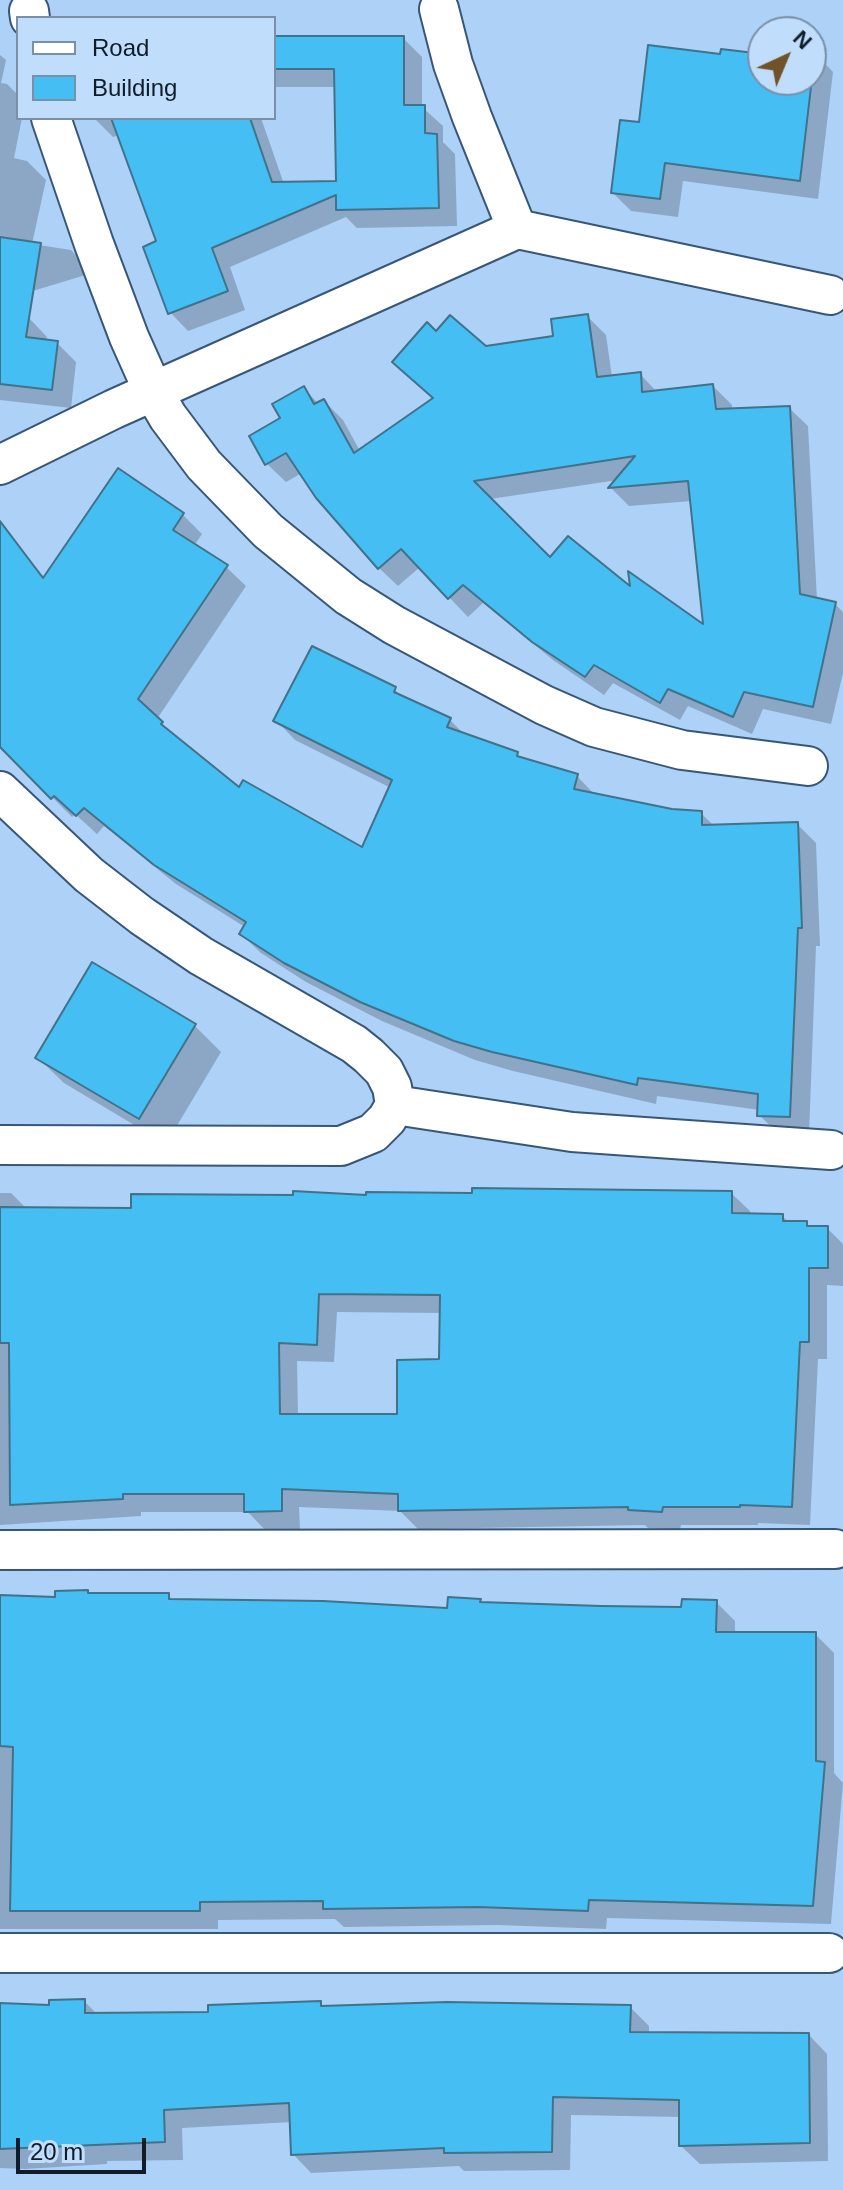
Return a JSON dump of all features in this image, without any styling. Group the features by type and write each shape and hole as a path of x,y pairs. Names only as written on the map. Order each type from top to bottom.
{"street":[{"path":"439,9 468,104 517,229"},
{"path":"52,120 99,258 154,393 186,442 234,498 308,565 394,625 544,705 594,727 682,750 808,766"},
{"path":"0,465 114,409 517,229 830,295"},
{"path":"0,791 89,875 142,916 235,977 354,1044 388,1079 395,1105 373,1133 341,1146 0,1145"},
{"path":"395,1105 587,1133 831,1150"},
{"path":"0,1550 835,1549"},
{"path":"0,1953 829,1953"}],"building":[{"path":"276,36 404,36 404,105 425,105 425,133 437,134 439,208 336,210 336,195 212,248 228,291 168,314 143,247 156,241 112,120 251,120 272,182 336,181 334,69 276,69"},
{"path":"648,45 720,54 721,49 747,52 747,96 810,96 800,181 665,163 660,199 611,193 620,120 639,122"},
{"path":"0,237 41,243 26,337 58,341 52,390 0,384"},
{"path":"588,314 597,377 641,372 642,392 713,384 716,409 790,406 800,594 836,602 813,707 744,692 733,717 668,689 660,703 594,665 585,677 532,642 463,585 448,599 401,549 378,569 316,498 286,453 265,465 249,436 280,418 272,404 304,386 314,404 324,399 354,453 433,398 392,362 427,322 436,331 450,315 486,346 553,336 551,319","holes":["635,456 608,488 688,481 703,624 628,571 630,586 568,536 550,557 474,481"]},
{"path":"118,468 184,513 173,530 228,565 138,699 163,722 161,724 239,787 243,780 362,847 392,780 273,721 312,646 396,687 394,692 451,718 447,727 518,752 517,756 578,774 574,789 672,809 702,811 702,825 798,822 802,928 798,928 790,1117 757,1116 758,1094 638,1078 637,1085 492,1052 454,1041 360,1002 284,963 239,934 246,922 154,865 84,808 76,816 54,796 51,799 0,747 0,521 43,578"},
{"path":"92,962 196,1024 139,1119 35,1058"},
{"path":"472,1188 732,1191 732,1213 783,1214 783,1221 807,1221 807,1226 828,1226 828,1268 809,1268 809,1342 800,1342 792,1507 663,1507 662,1512 628,1510 628,1507 398,1511 398,1494 282,1489 282,1511 244,1512 244,1494 123,1494 123,1499 10,1505 9,1343 0,1343 0,1207 131,1208 131,1194 293,1195 293,1191 366,1195 366,1192 472,1193","holes":["319,1294 440,1295 439,1359 397,1360 397,1414 280,1414 279,1343 317,1345"]},
{"path":"88,1590 88,1593 169,1593 169,1599 323,1601 447,1608 448,1597 481,1599 480,1602 681,1607 682,1599 717,1600 716,1632 816,1632 816,1761 825,1762 813,1906 589,1900 588,1911 478,1907 323,1909 323,1901 200,1902 200,1911 10,1911 13,1747 0,1746 0,1595 55,1597 55,1591"},
{"path":"85,1999 85,2013 208,2012 208,2005 321,2001 321,2006 447,2002 631,2005 630,2032 809,2033 810,2143 679,2146 679,2100 553,2097 552,2152 444,2153 444,2148 291,2155 289,2103 164,2110 165,2142 0,2149 0,2003 49,2005 49,2000"}]}
